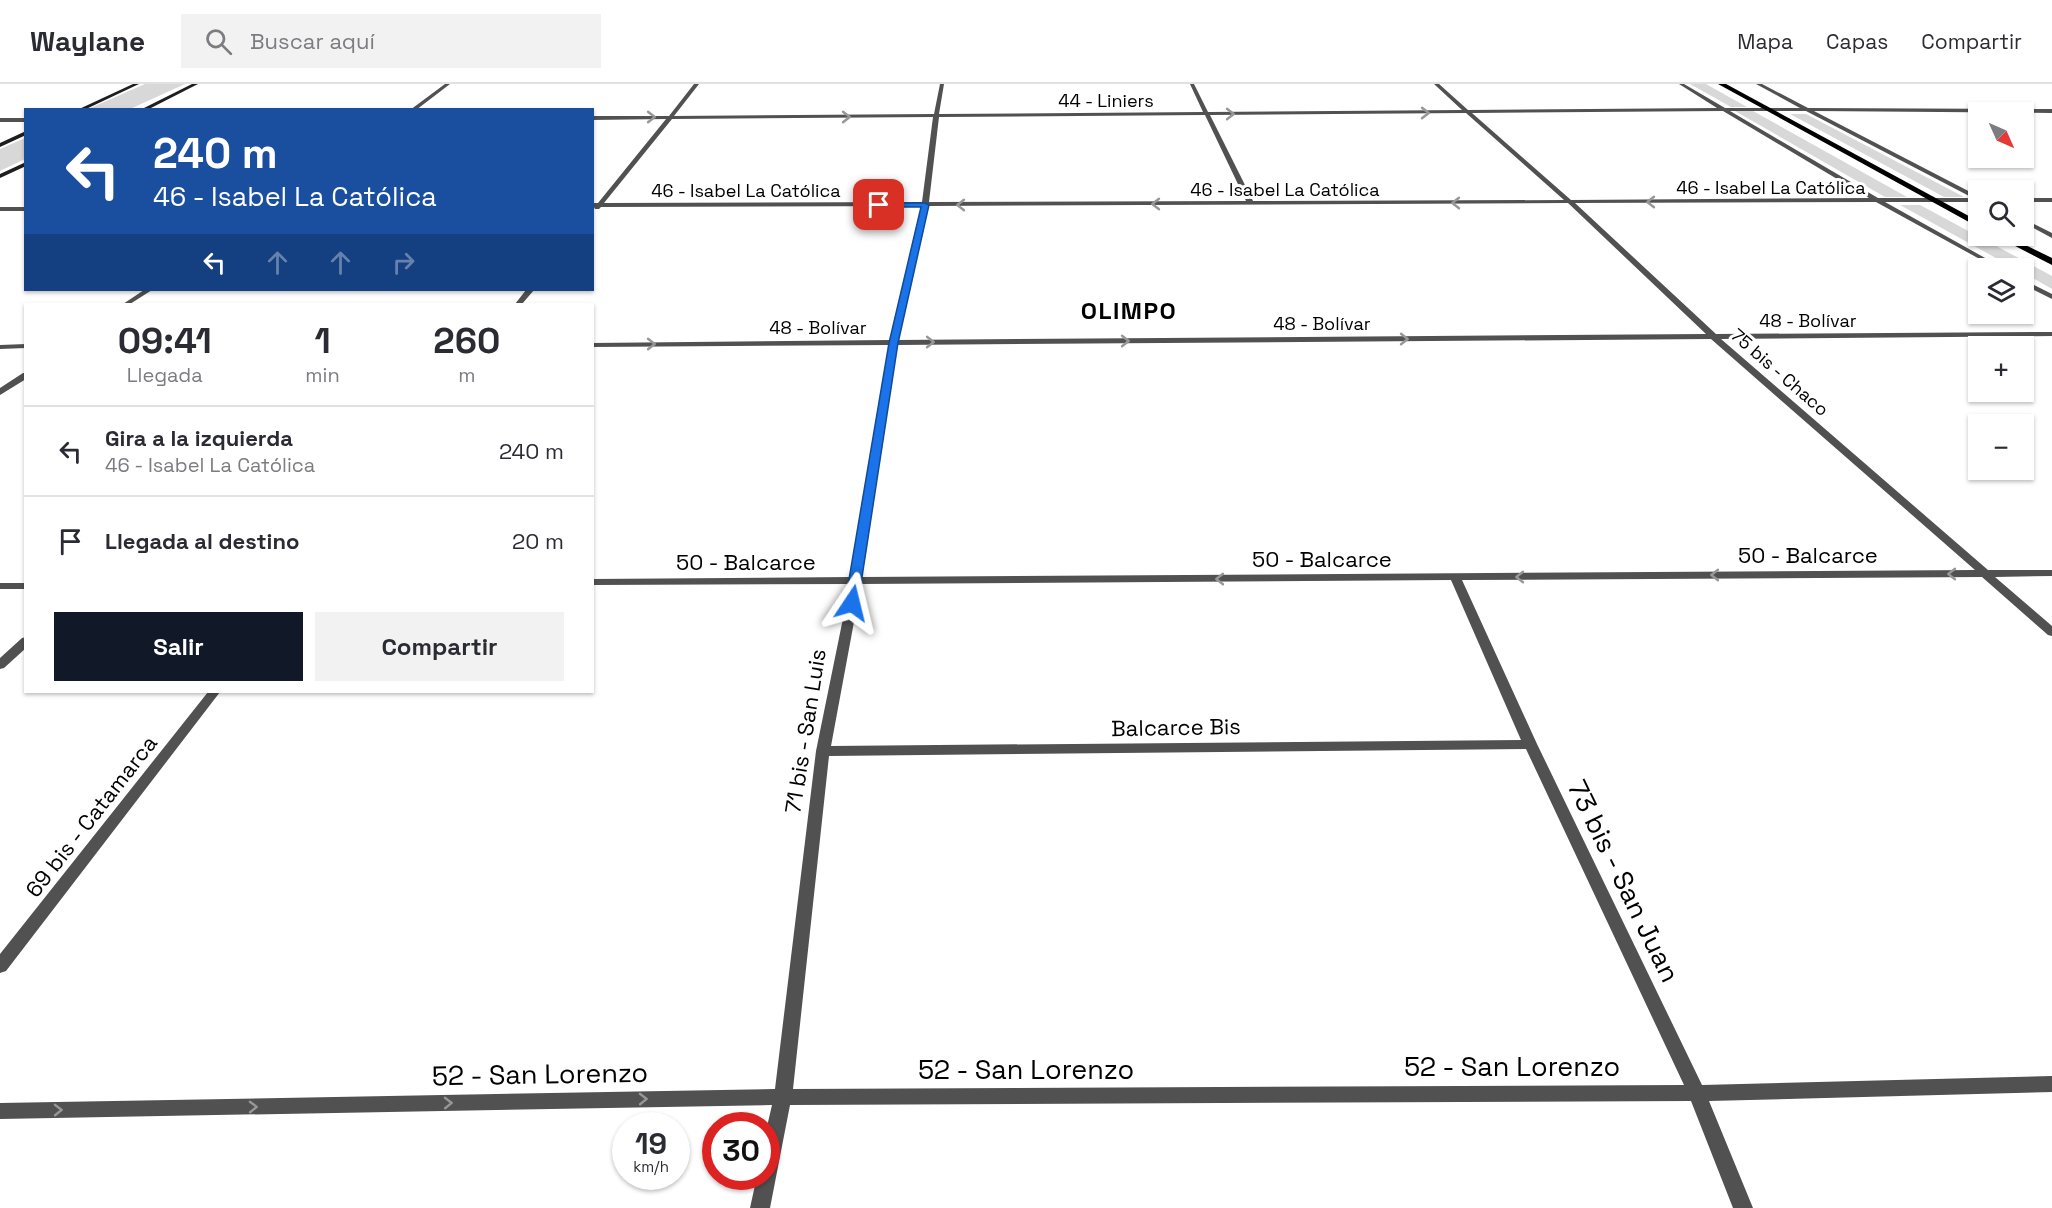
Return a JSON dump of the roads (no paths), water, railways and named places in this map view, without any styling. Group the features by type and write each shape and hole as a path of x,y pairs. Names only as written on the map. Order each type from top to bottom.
{"highway":[{"path":"1721,84 1968,219"},
{"path":"2021,246 2052,262"}],"main road":[{"path":"83,108 137,84"},
{"path":"146,108 196,84"},
{"path":"0,145 24,134"},
{"path":"0,176 24,165"}],"street":[{"path":"415,108 448,84"},
{"path":"596,205 696,84"},
{"name":"71 bis - San Luis","path":"780,1112 823,751 856,582 893,343 925,205 942,84"},
{"path":"1192,84 1251,204"},
{"name":"75 bis - Chaco","path":"1436,84 1570,202 1714,337 2052,632"},
{"path":"1681,84 1878,201 1982,258"},
{"path":"1758,84 1968,194"},
{"name":"44 - Liniers","path":"594,118 1767,109 2052,111"},
{"path":"0,120 24,120"},
{"name":"46 - Isabel La Católica","path":"596,205 1968,199"},
{"path":"2034,200 2052,200"},
{"path":"0,209 24,209"},
{"path":"2034,226 2052,236"},
{"path":"2034,287 2052,297"},
{"path":"128,303 146,291"},
{"path":"519,303 529,291"},
{"name":"48 - Bolívar","path":"594,345 2052,334"},
{"path":"0,346 24,346"},
{"path":"0,392 24,376"},
{"name":"50 - Balcarce","path":"594,582 2052,573"},
{"name":"73 bis - San Juan","path":"1455,578 1530,744 1697,1093 1743,1208"},
{"path":"0,586 24,586"},
{"path":"0,665 24,643"},
{"name":"69 bis - Catamarca","path":"0,966 213,693"},
{"name":"Balcarce Bis","path":"823,751 1530,744"},
{"name":"52 - San Lorenzo","path":"0,1112 783,1097 1697,1093 2052,1084"},
{"name":"71 bis - San Luis","path":"760,1208 763,1190"}],"district":[{"name":"OLIMPO","path":"1129,310"}]}
